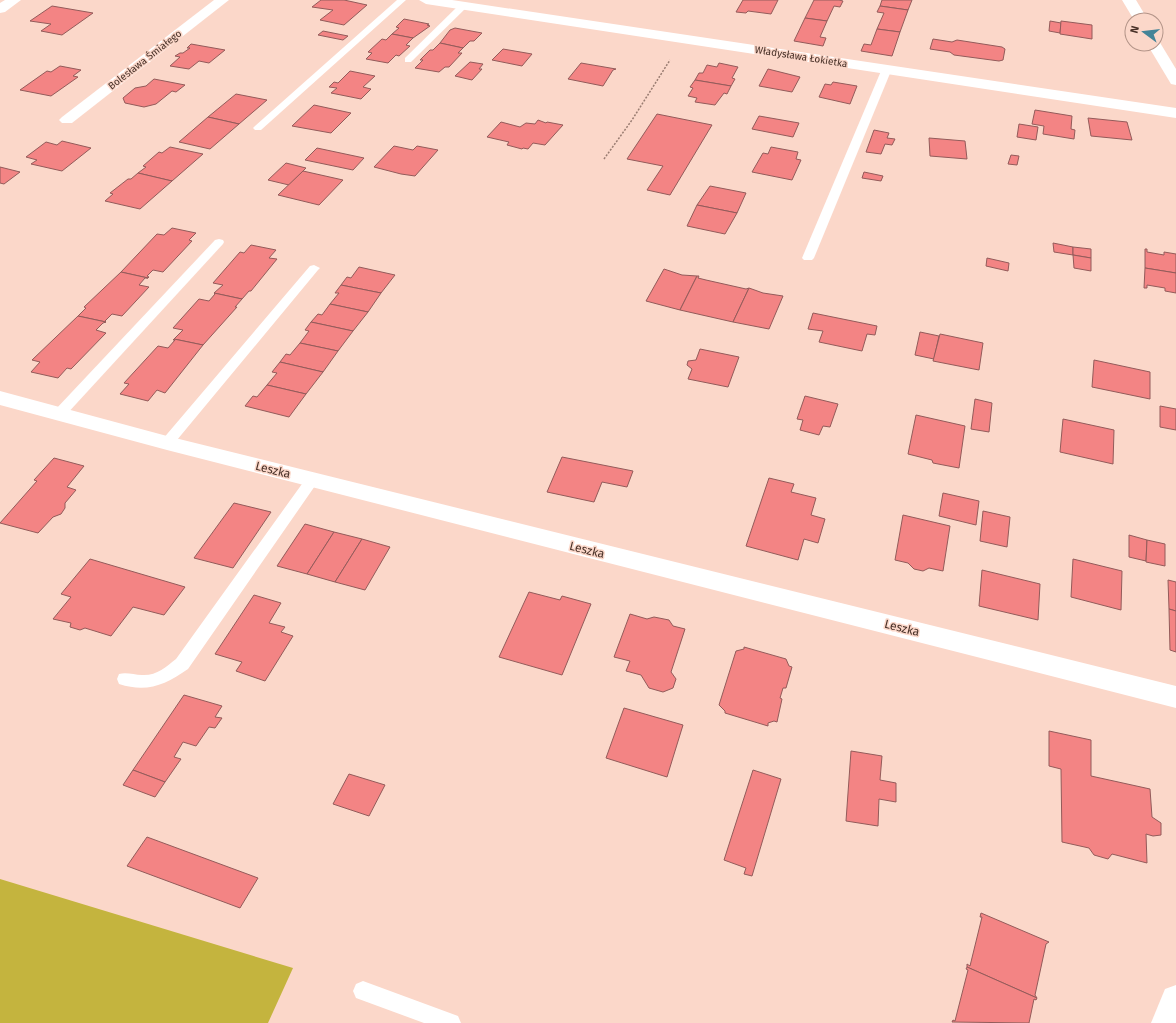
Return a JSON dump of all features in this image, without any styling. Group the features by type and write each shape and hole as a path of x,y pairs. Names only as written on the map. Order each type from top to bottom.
{"street":[{"path":"0,9 14,0"},
{"name":"Bolesława Śmiałego","path":"67,120 222,0"},
{"name":"Władysława Łokietka","path":"426,0 684,38 886,71 1176,113"},
{"path":"1129,0 1136,12"},
{"path":"1159,52 1176,81"},
{"name":"Leszka","path":"0,398 312,480 1176,697"},
{"path":"1166,1023 1176,1000"}],"lane":[{"path":"258,128 402,0"},
{"path":"408,60 463,6"},
{"path":"808,258 886,71"},
{"path":"60,413 219,242"},
{"path":"167,443 314,268"},
{"path":"125,679 143,684 162,678 182,664 312,480"},
{"path":"363,991 451,1023"}],"path":[{"path":"604,159 632,120 647,94 684,38"}],"shaded area":[{"path":"0,879 293,968 268,1023 0,1023"}],"building":[{"path":"321,0 344,0 367,5 344,25 320,20 333,10 312,7"},
{"path":"743,0 778,0 771,14 748,11 746,13 736,12"},
{"path":"814,0 843,1 840,7 834,6 827,21 805,18"},
{"path":"882,0 912,0 908,10 880,6"},
{"path":"52,6 93,13 62,35 41,31 51,24 30,21"},
{"path":"880,6 908,10 900,32 877,29 884,13 877,12"},
{"path":"805,18 827,21 820,37 826,38 823,46 794,41"},
{"path":"404,19 429,24 427,25 430,26 413,38 392,34 399,28 396,27"},
{"path":"1050,21 1061,23 1060,33 1049,31"},
{"path":"1061,21 1092,25 1092,39 1060,34"},
{"path":"455,28 482,33 474,41 470,41 463,48 440,43 450,30"},
{"path":"877,29 900,32 892,56 861,51 864,44 871,45"},
{"path":"323,31 348,36 343,40 318,35"},
{"path":"392,34 413,38 406,45 410,46 399,56 396,55 388,63 366,59 372,53 368,52 382,39 386,40"},
{"path":"933,39 952,42 957,40 1002,47 1005,49 1003,60 999,61 954,55 950,52 930,49"},
{"path":"440,43 463,48 458,53 462,53 449,67 445,67 439,72 415,68 423,60 420,60 430,50 433,50"},
{"path":"191,44 225,50 209,63 199,61 189,69 170,66 180,57 175,56 190,48 187,48"},
{"path":"503,49 532,54 522,66 492,60"},
{"path":"470,62 483,64 479,69 482,69 472,80 455,76"},
{"path":"581,63 616,69 613,70 603,86 568,79"},
{"path":"719,63 738,67 732,78 735,79 731,86 695,80 699,73 703,73 707,65 717,67"},
{"path":"60,66 81,70 73,76 78,77 51,96 20,90 47,71 51,72"},
{"path":"768,69 800,77 792,92 759,86"},
{"path":"350,71 375,76 363,87 371,89 361,99 331,93 337,88 329,87 334,82 338,83"},
{"path":"154,79 185,85 176,92 172,91 156,104 144,107 125,103 123,98 135,88 146,86"},
{"path":"695,80 731,86 727,94 724,93 715,105 695,102 697,98 688,96 693,88 690,87"},
{"path":"833,82 857,86 850,104 819,97 825,84 831,85"},
{"path":"236,94 267,100 239,124 208,117"},
{"path":"314,105 351,113 331,133 292,126"},
{"path":"1035,110 1072,116 1071,129 1075,130 1074,139 1043,134 1044,126 1032,124"},
{"path":"657,114 712,125 670,195 647,190 663,166 627,159"},
{"path":"759,116 799,123 793,137 752,129"},
{"path":"208,117 239,124 210,149 179,142"},
{"path":"1088,118 1127,122 1132,140 1091,136"},
{"path":"538,120 546,123 563,125 545,145 533,143 528,149 522,149 507,145 509,142 487,137 501,122 520,127 526,123 535,124"},
{"path":"1019,124 1038,127 1036,140 1017,137"},
{"path":"874,130 889,133 887,138 895,139 892,145 885,144 881,154 866,152"},
{"path":"929,138 965,141 967,159 930,156"},
{"path":"62,141 91,148 62,171 31,164 37,160 26,157 46,142 57,145"},
{"path":"394,146 413,150 417,146 438,150 415,176 374,167"},
{"path":"170,147 203,154 172,181 138,173 146,167 143,166 159,152 162,153"},
{"path":"771,147 798,152 796,159 801,160 792,180 752,172 763,153 768,154"},
{"path":"317,148 364,158 353,170 305,160"},
{"path":"1011,155 1019,156 1017,165 1008,164"},
{"path":"286,163 306,168 289,185 268,180"},
{"path":"0,167 20,172 4,184 0,183"},
{"path":"303,171 343,180 319,205 278,195"},
{"path":"864,172 883,176 881,181 862,178"},
{"path":"138,173 172,181 140,209 105,201 113,194 110,193"},
{"path":"710,186 746,193 737,213 697,205"},
{"path":"697,205 737,213 725,234 687,226"},
{"path":"172,228 196,233 189,240 192,241 163,272 153,270 147,276 149,277 148,278 121,272 157,234 164,235"},
{"path":"1053,243 1073,247 1073,255 1054,252"},
{"path":"251,245 276,250 269,258 277,259 251,291 249,291 242,299 214,293 223,285 213,283 240,252 244,253"},
{"path":"1073,247 1091,249 1091,258 1073,255"},
{"path":"1145,249 1147,249 1147,252 1164,255 1164,252 1176,254 1176,273 1145,268"},
{"path":"1073,255 1091,258 1091,271 1074,268"},
{"path":"987,258 1009,263 1008,271 986,266"},
{"path":"359,267 395,275 381,293 341,285 347,277 351,278"},
{"path":"1145,268 1176,273 1176,293 1165,291 1165,288 1147,285 1147,288 1144,288"},
{"path":"664,269 682,275 697,276 680,310 646,301"},
{"path":"121,272 148,278 145,278 139,285 149,287 122,316 112,314 105,321 106,322 78,316 86,308 84,307"},
{"path":"697,276 699,276 698,278 706,280 746,289 749,288 733,322 680,310"},
{"path":"341,285 381,293 368,312 330,304 339,293 335,293"},
{"path":"749,288 763,293 783,296 769,329 733,322"},
{"path":"214,293 242,299 235,307 237,307 203,345 174,339 183,330 173,328 199,299 209,301 215,294"},
{"path":"330,304 368,312 353,331 311,322 318,314 322,315"},
{"path":"813,313 877,326 875,335 867,334 862,351 819,342 823,331 808,329"},
{"path":"78,316 106,322 96,330 106,333 71,369 67,368 58,378 31,372 40,362 32,360"},
{"path":"311,322 353,331 338,351 300,343 309,331 305,330"},
{"path":"920,332 939,336 934,359 915,355"},
{"path":"940,334 983,343 979,370 933,361"},
{"path":"174,339 203,345 165,393 157,390 148,401 120,394 129,384 124,383 158,346 168,348 175,340 173,340"},
{"path":"300,343 338,351 323,372 280,362 286,354 290,355"},
{"path":"700,349 739,357 728,387 688,379 692,369 687,365 688,361 696,360"},
{"path":"1094,360 1150,372 1150,399 1092,387"},
{"path":"280,362 323,372 306,394 267,385 277,373 272,372"},
{"path":"267,385 306,394 289,417 245,406 253,396 257,397"},
{"path":"805,396 838,404 830,427 823,426 819,435 800,430 803,420 797,419"},
{"path":"975,399 992,403 989,432 971,429"},
{"path":"1160,406 1176,409 1176,430 1160,427"},
{"path":"916,415 965,426 959,468 933,463 932,460 908,454"},
{"path":"1063,419 1114,430 1113,464 1060,452"},
{"path":"562,457 633,471 627,487 602,482 594,502 547,492"},
{"path":"54,458 84,466 67,487 76,490 65,503 65,508 61,514 53,517 38,533 0,523 37,481 34,480"},
{"path":"769,478 794,484 791,492 816,498 811,515 825,519 818,543 804,539 798,560 746,546"},
{"path":"943,493 979,501 976,525 939,516"},
{"path":"234,503 271,512 233,568 194,558"},
{"path":"983,511 1010,517 1007,547 980,541"},
{"path":"903,515 950,526 943,571 929,568 923,571 914,569 908,563 895,560"},
{"path":"305,524 334,532 307,574 277,566"},
{"path":"334,532 362,539 335,582 307,574"},
{"path":"1129,535 1147,540 1146,561 1129,557"},
{"path":"362,539 390,547 365,590 335,582"},
{"path":"1147,540 1165,544 1165,566 1146,562"},
{"path":"90,559 185,587 164,615 133,607 111,636 85,628 80,630 70,627 71,623 53,619 71,597 61,594"},
{"path":"1073,559 1122,571 1121,610 1071,597"},
{"path":"982,570 1040,584 1038,620 979,606"},
{"path":"1168,580 1176,582 1176,611 1169,609"},
{"path":"529,592 560,600 562,596 591,604 562,675 499,657"},
{"path":"254,595 281,603 269,623 285,627 281,632 293,636 265,681 236,671 242,662 215,654"},
{"path":"1169,609 1176,611 1176,652 1170,650"},
{"path":"630,614 647,619 654,617 669,620 673,626 685,629 671,672 676,679 673,688 663,692 649,688 641,675 626,671 630,661 614,657"},
{"path":"744,647 786,659 789,666 792,667 786,688 783,688 780,698 782,699 777,722 774,721 768,723 768,726 725,713 719,705 736,651 744,649"},
{"path":"184,695 222,706 215,717 222,718 215,728 209,727 196,746 183,742 174,757 181,759 165,782 133,770"},
{"path":"624,708 683,725 667,777 606,758"},
{"path":"1049,731 1091,740 1091,776 1150,789 1152,817 1161,823 1161,835 1153,836 1146,834 1147,863 1112,854 1108,859 1094,855 1089,848 1062,842 1061,769 1049,766"},
{"path":"851,751 882,756 880,780 896,783 896,802 879,799 878,826 846,821"},
{"path":"133,770 165,782 155,797 123,785"},
{"path":"753,770 781,779 752,876 744,874 746,868 724,860"},
{"path":"349,774 385,785 369,816 333,804"},
{"path":"147,837 258,878 240,908 127,866"},
{"path":"981,913 1049,942 1046,944 1035,995 1037,998 967,967 967,964 970,966 982,917 980,917"},
{"path":"967,967 1037,998 1036,1000 1034,999 1029,1023 952,1022 953,1020 955,1021 968,970 966,969"}]}
